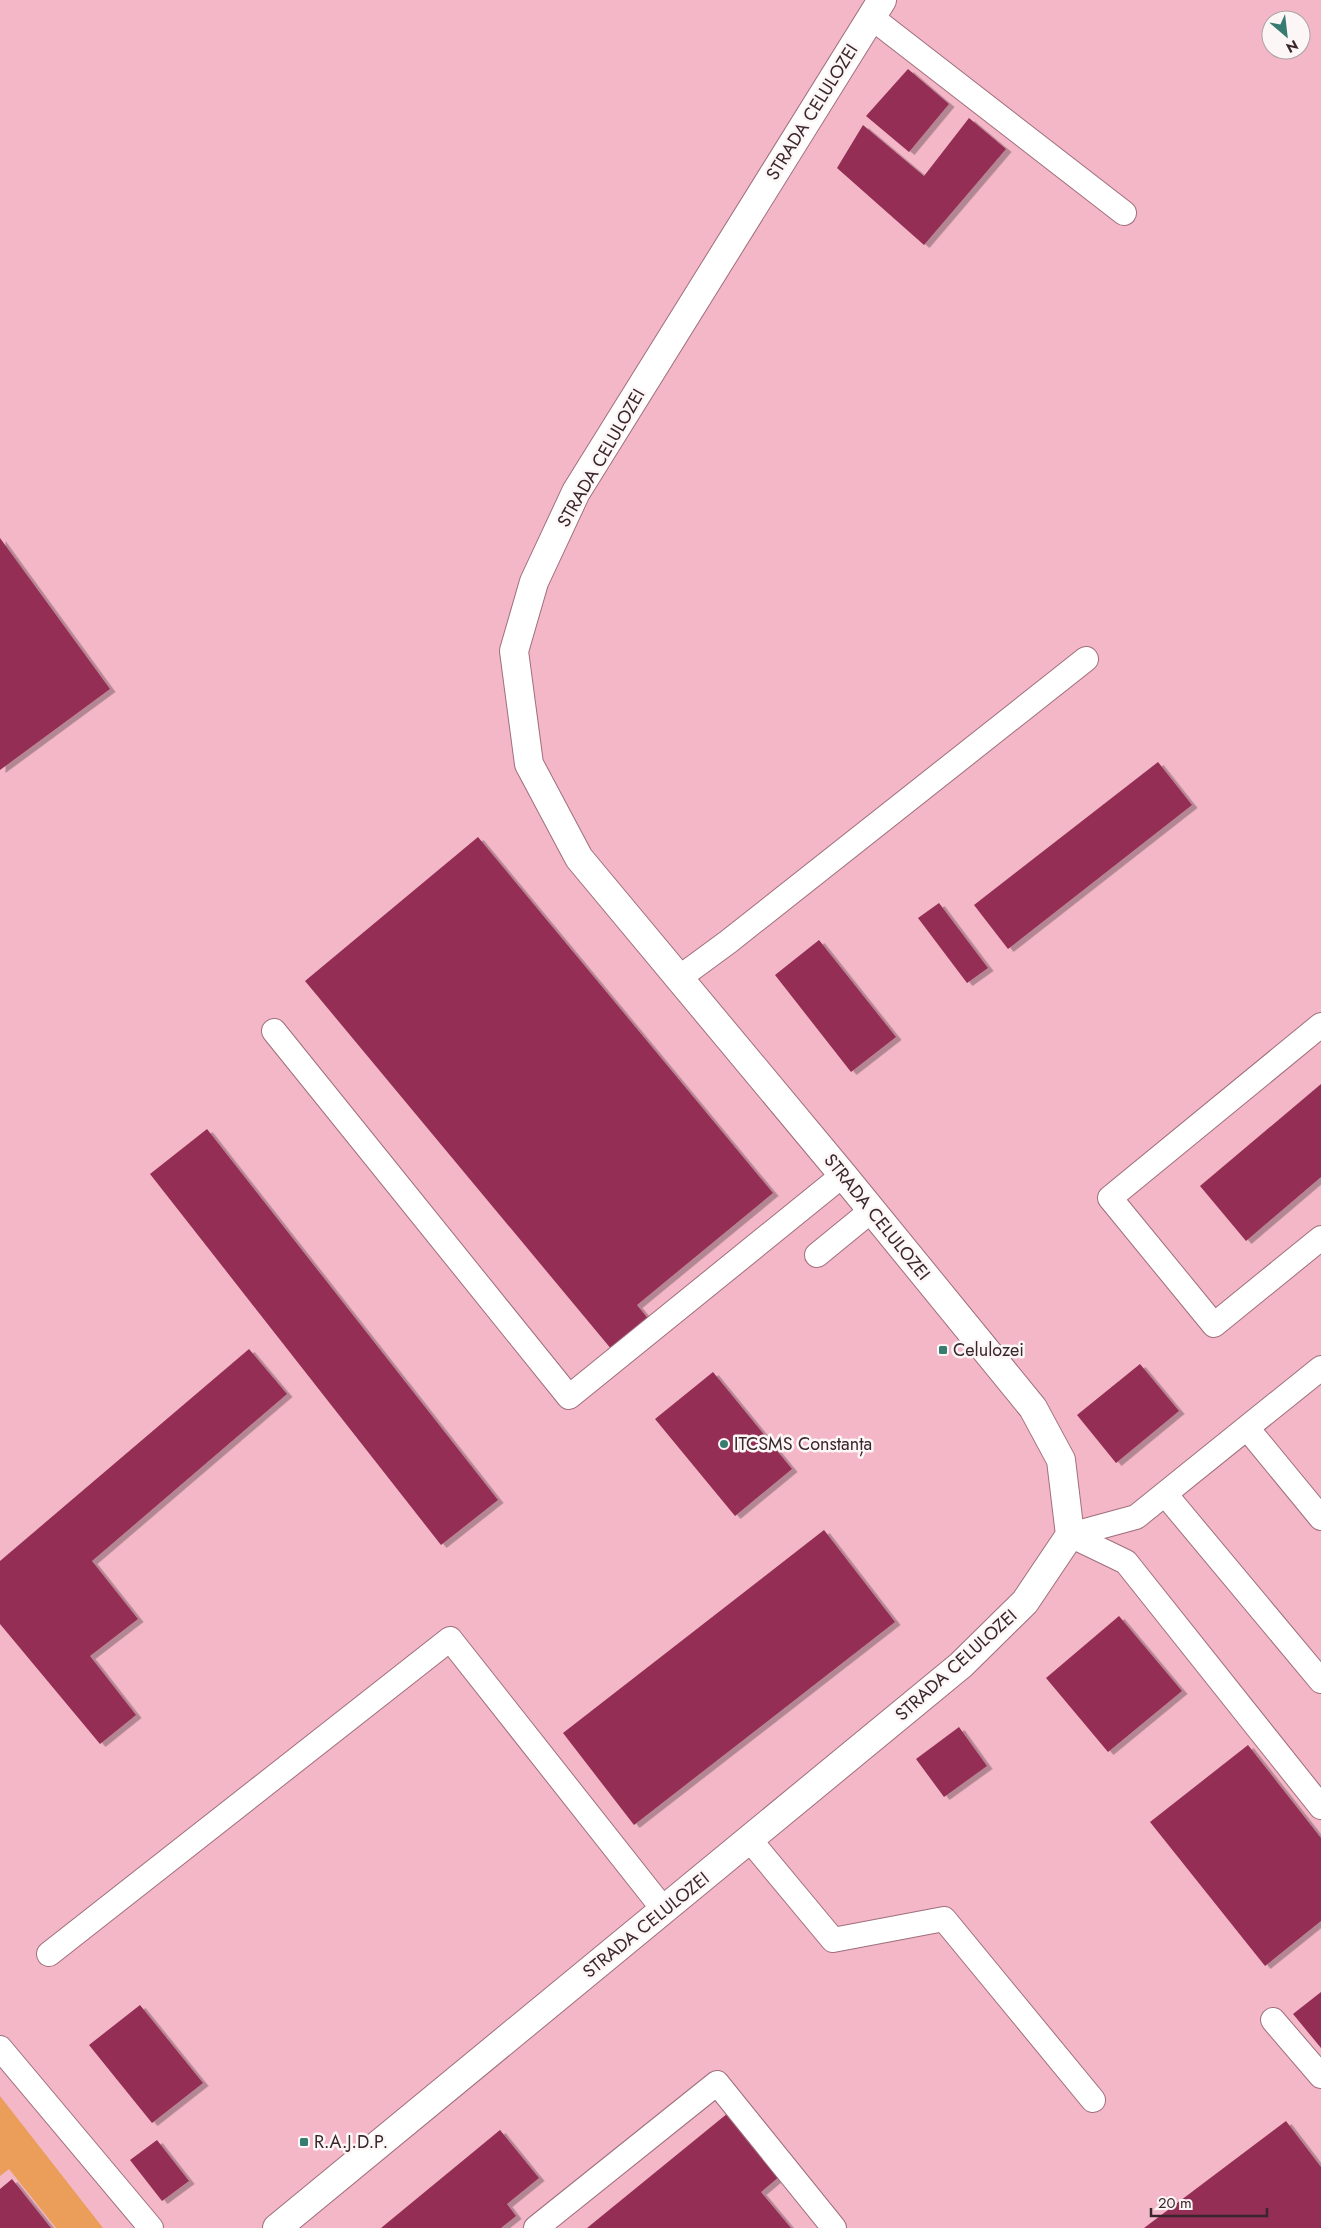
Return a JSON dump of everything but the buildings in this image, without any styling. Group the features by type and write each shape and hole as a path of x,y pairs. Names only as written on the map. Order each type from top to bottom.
{"street":[{"name":"STRADA CELULOZEI","path":"284,2226 961,1666 1026,1602 1070,1535 1061,1460 1033,1408 872,1210 579,858 529,764 514,651 534,582 576,492 877,9"}],"lane":[{"path":"877,9 1124,213"},
{"path":"679,978 1086,658"},
{"path":"1321,1025 1110,1198 1214,1325 1321,1238"},
{"path":"274,1031 569,1397 843,1175"},
{"path":"818,1255 872,1210"},
{"path":"1070,1535 1136,1517 1321,1368"},
{"path":"1246,1428 1321,1518"},
{"path":"1166,1494 1321,1681"},
{"path":"1070,1535 1126,1562 1321,1807"},
{"path":"49,1954 450,1639 664,1910"},
{"path":"749,1840 833,1940 944,1918 1093,2100"},
{"path":"1273,2020 1321,2076"},
{"path":"0,2048 151,2228"},
{"path":"536,2228 717,2083 834,2228"}],"shaded area":[{"path":"0,0 1321,0 1321,2228 0,2228"},
{"path":"0,2096 103,2228 56,2228 9,2169 0,2176"}],"place":[{"name":"Celulozei","path":"943,1350"},
{"name":"ITCSMS Constanța","path":"724,1444"},
{"name":"R.A.J.D.P.","path":"304,2142"}]}
